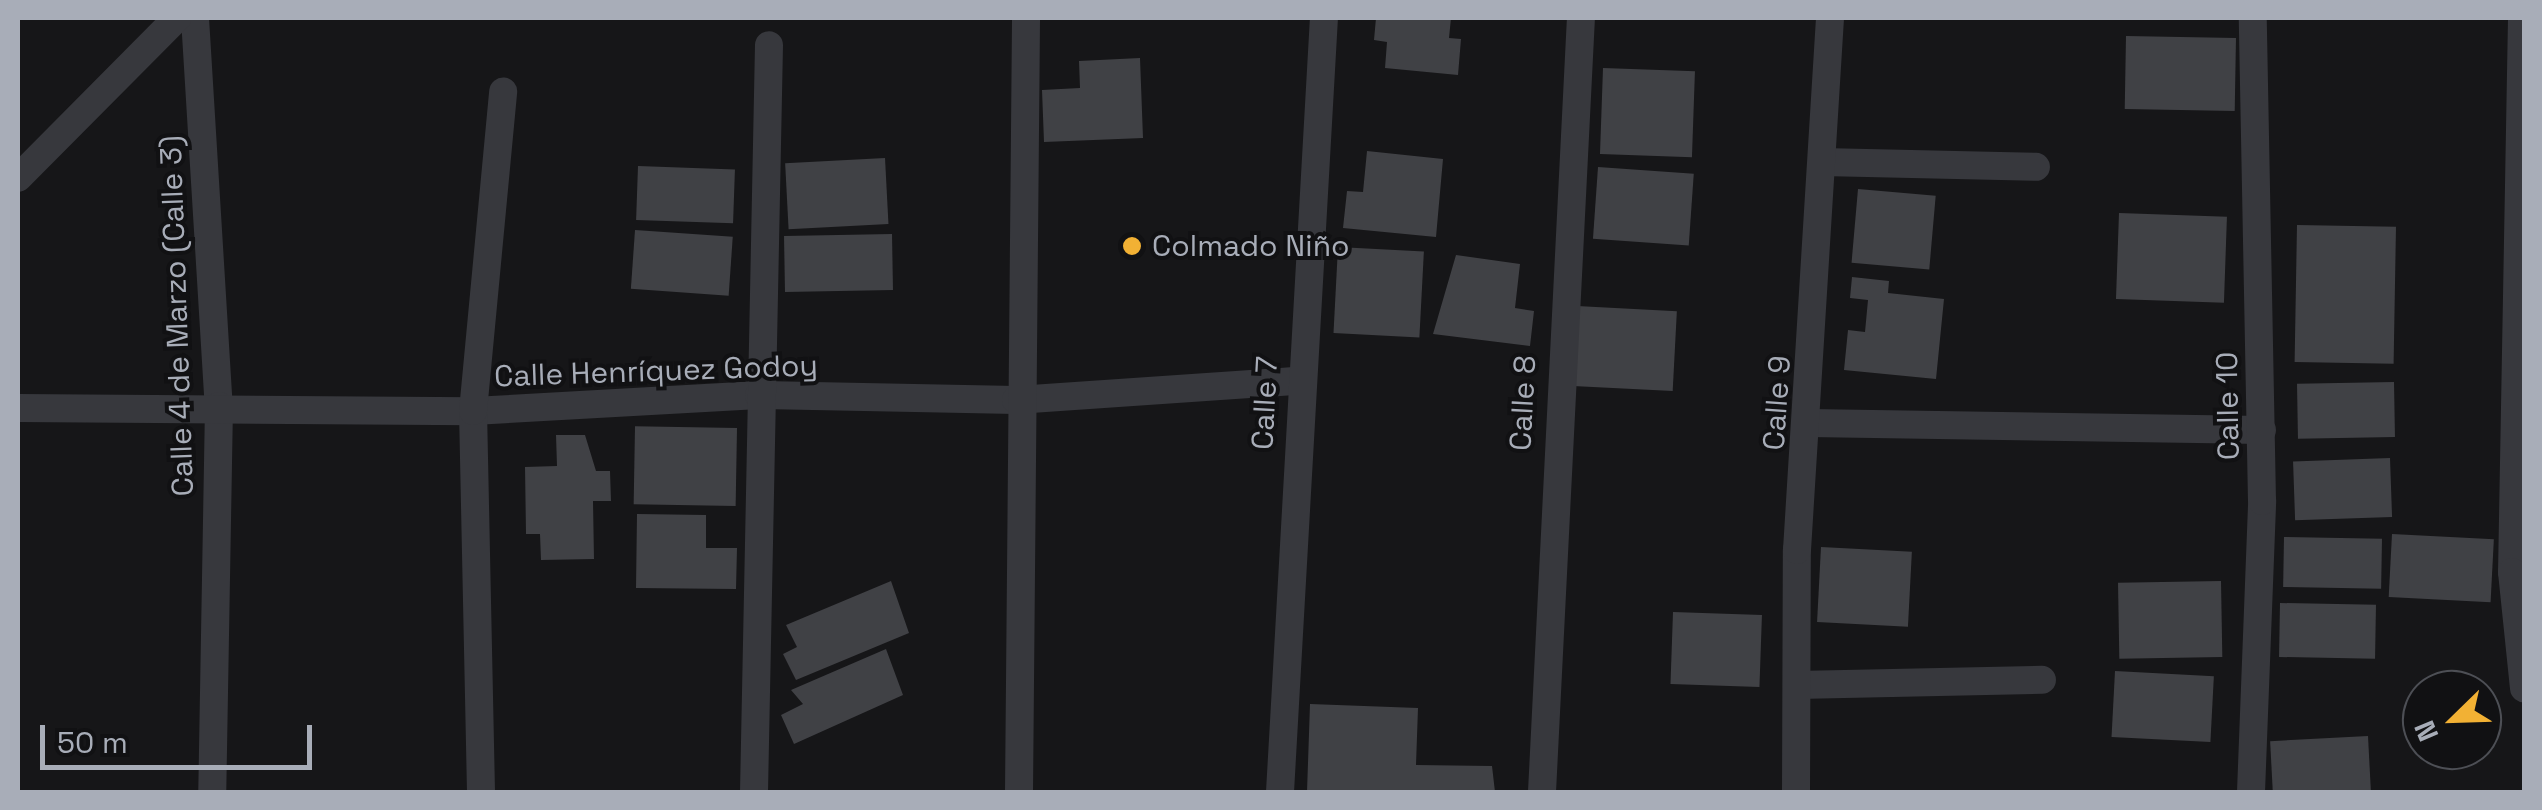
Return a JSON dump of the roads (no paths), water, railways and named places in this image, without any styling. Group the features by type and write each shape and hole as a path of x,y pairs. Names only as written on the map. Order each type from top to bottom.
{"street":[{"path":"18,178 177,18"},
{"name":"Calle 4 de Marzo (Calle 3)","path":"194,18 219,406 212,792"},
{"path":"1019,792 1016,400 1026,18"},
{"name":"Calle 7","path":"1280,792 1297,381 1324,18"},
{"name":"Calle 8","path":"1542,792 1582,18"},
{"name":"Calle 9","path":"1796,792 1809,423 1830,18"},
{"name":"Calle 10","path":"2251,792 2262,430 2252,18"},
{"path":"2522,18 2512,572 2524,688"},
{"path":"754,792 769,45"},
{"path":"481,792 473,411 503,91"},
{"path":"1822,162 2036,167"},
{"name":"Calle Henríquez Godoy","path":"18,408 219,406 473,411 759,395 1016,400 1297,381"},
{"path":"1809,423 2262,430"},
{"path":"1798,686 2042,680"}],"place":[{"name":"Colmado Niño","path":"1132,246"}]}
